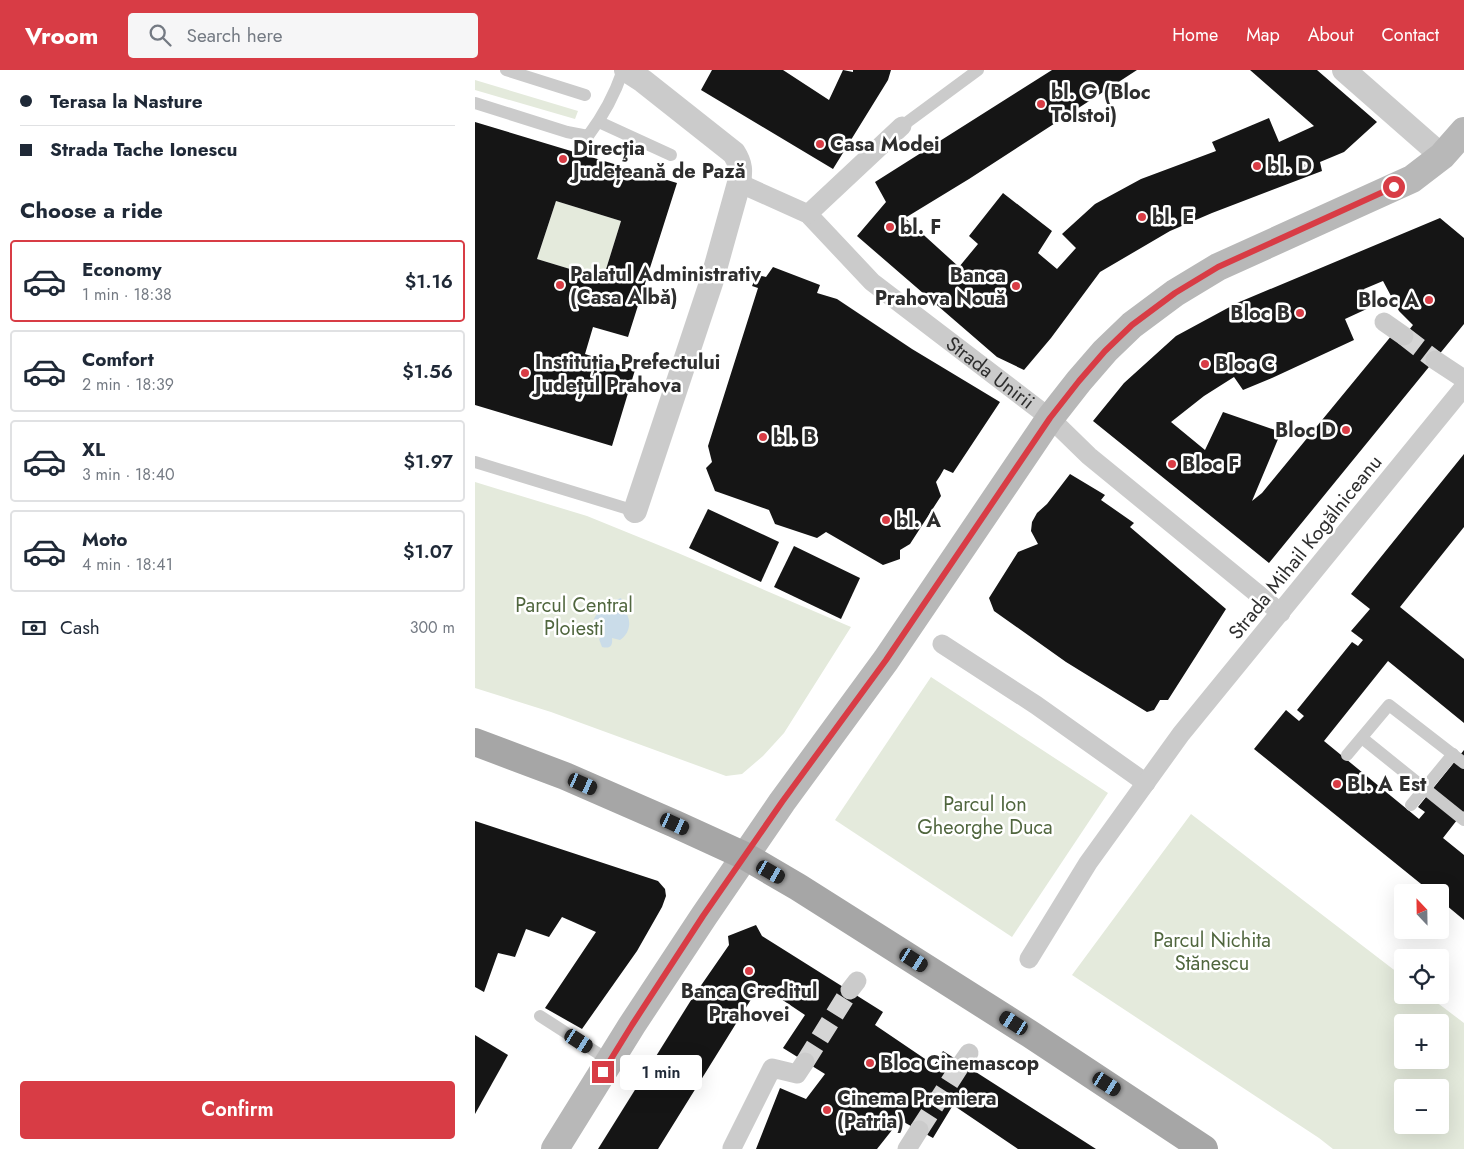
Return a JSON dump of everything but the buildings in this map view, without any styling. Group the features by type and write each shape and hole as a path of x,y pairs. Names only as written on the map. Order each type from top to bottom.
{"main road":[{"path":"555,1149 698,924 886,660 1050,418 1105,351 1132,325 1175,293 1218,267 1411,179 1442,156 1464,131"},
{"path":"475,742 565,776 745,856 798,887 1030,1034 1204,1149"}],"street":[{"path":"1344,70 1442,156"},
{"path":"635,73 734,153 740,162 739,183 712,280 635,511"},
{"path":"808,214 902,126"},
{"name":"Strada Unirii","path":"739,183 808,214 872,282 1050,418 1089,456 1281,613"},
{"path":"1384,322 1404,336"},
{"path":"1435,360 1464,379"},
{"name":"Strada Mihail Kogălniceanu","path":"1029,959 1088,863 1181,734 1464,386"},
{"path":"942,644 1037,705 1146,782"},
{"path":"731,1148 772,1068 797,1074 805,1062"},
{"path":"907,1149 919,1130"}],"lane":[{"path":"507,70 585,95"},
{"path":"902,126 978,70"},
{"path":"475,103 567,132 588,136 599,122 617,88 635,73"},
{"path":"599,122 671,155"},
{"path":"475,462 635,511"},
{"path":"1347,754 1389,705 1464,763"},
{"path":"1362,738 1464,820"},
{"path":"1411,805 1453,754"},
{"path":"540,1016 610,1061"}],"green space":[{"path":"475,80 578,111 575,119 475,90"},
{"path":"556,201 621,221 603,279 537,259"},
{"name":"Parcul Central Ploiesti","path":"475,482 587,516 851,627 784,733 763,756 742,774 726,776 551,712 475,688"},
{"name":"Parcul Ion Gheorghe Duca","path":"931,677 1108,793 1012,937 835,820"},
{"name":"Parcul Nichita Stănescu","path":"1191,814 1394,970 1394,1004 1439,1004 1464,1023 1464,1149 1333,1149 1072,975"}],"water":[{"path":"621,598 624,605 622,608 628,616 629,629 620,640 612,638 610,646 607,648 602,647 599,639 602,636 597,631 593,622 598,613 614,605 613,601"}],"tunnel":[{"path":"1404,336 1435,360"},
{"path":"805,1062 850,990"},
{"path":"919,1130 962,1063"}],"place":[{"name":"bl. G (Bloc Tolstoi)","path":"1041,104"},
{"name":"Casa Modei","path":"820,144"},
{"name":"Direcţia Județeană de Pază","path":"563,159"},
{"name":"bl. D","path":"1257,166"},
{"name":"bl. E","path":"1142,217"},
{"name":"bl. F","path":"890,227"},
{"name":"Palatul Administrativ (Casa Albă)","path":"560,285"},
{"name":"Banca Prahova Nouă","path":"1016,286"},
{"name":"Bloc A","path":"1429,300"},
{"name":"Bloc B","path":"1300,313"},
{"name":"Bloc C","path":"1205,364"},
{"name":"Instituția Prefectului Județul Prahova","path":"525,373"},
{"name":"Bloc D","path":"1346,430"},
{"name":"bl. B","path":"763,437"},
{"name":"Bloc F","path":"1172,464"},
{"name":"bl. A","path":"886,520"},
{"name":"Bl. A Est","path":"1337,784"},
{"name":"Banca Creditul Prahovei","path":"749,971"},
{"name":"Bloc Cinemascop","path":"870,1063"},
{"name":"Cinema Premiera (Patria)","path":"827,1110"}],"route":[{"path":"603,1072 703,916 782,802 886,660 1050,418 1105,351 1132,325 1175,293 1218,267 1394,187"}]}
